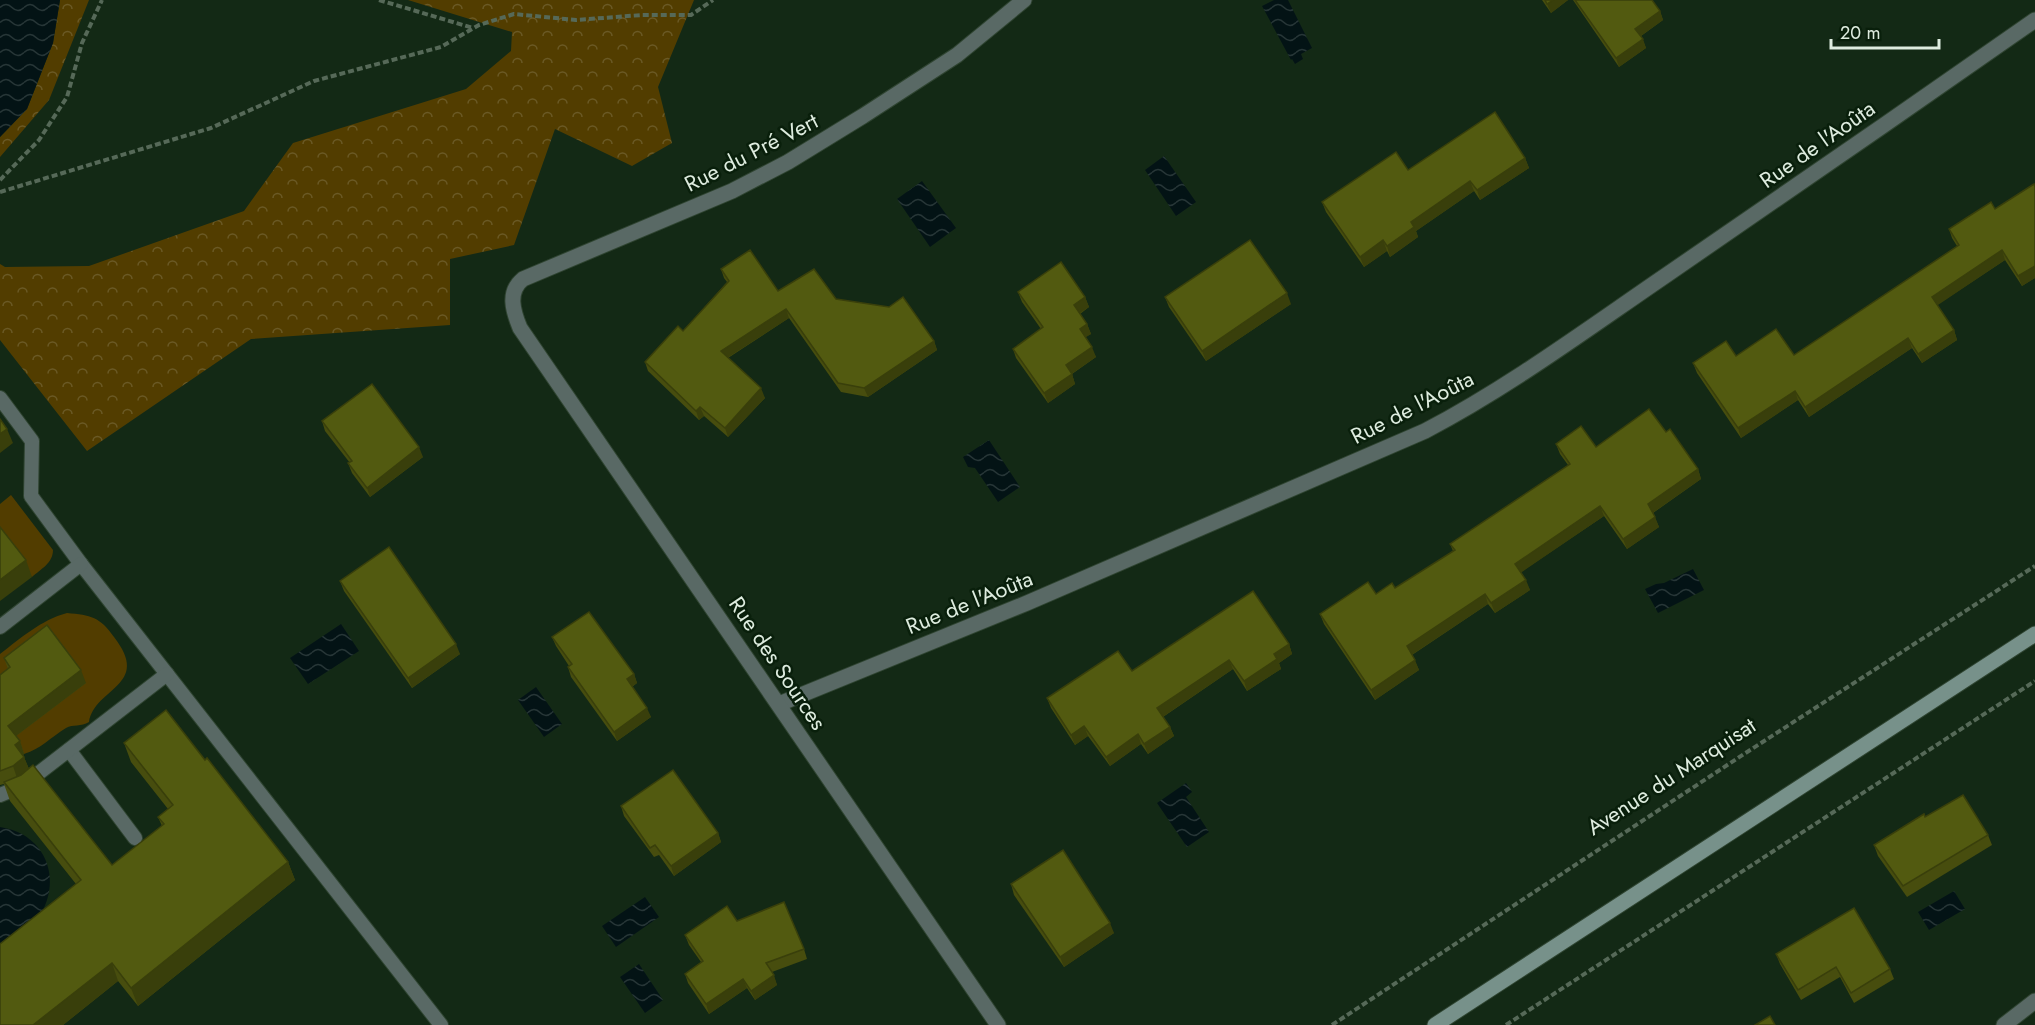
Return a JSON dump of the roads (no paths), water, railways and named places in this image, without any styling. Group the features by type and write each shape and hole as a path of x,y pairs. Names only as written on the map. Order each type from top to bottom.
{"main road":[{"path":"1435,1025 2035,634"}],"street":[{"name":"Rue du Pré Vert","path":"520,328 515,317 512,295 515,285 523,279 732,191 788,162 957,55 1024,0"},
{"name":"Rue de l'Aoûta","path":"779,704 1027,603 1425,431 1464,411 1810,177 2035,20"},
{"name":"Rue des Sources","path":"520,328 998,1025"},
{"path":"2004,1025 2035,1001"}],"lane":[{"path":"0,398 32,441 31,496 81,564 441,1025"},
{"path":"0,627 81,564"},
{"path":"0,795 22,786 167,674"},
{"path":"69,750 135,838"}],"water":[{"path":"0,0 60,0 53,43 27,109 0,137"},
{"path":"1274,0 1288,0 1312,48 1301,54 1303,59 1295,64 1262,6"},
{"path":"1164,156 1196,202 1176,216 1145,170"},
{"path":"922,181 956,228 930,247 897,199"},
{"path":"989,440 1020,487 998,502 975,468 968,467 963,457"},
{"path":"1693,569 1704,590 1658,613 1645,589"},
{"path":"341,624 359,651 308,684 290,658"},
{"path":"536,687 562,724 544,737 518,700"},
{"path":"1186,783 1192,792 1186,797 1209,832 1187,847 1157,803"},
{"path":"0,827 22,834 38,847 47,863 50,882 47,901 37,919 22,933 0,943"},
{"path":"1954,891 1965,909 1929,930 1918,912"},
{"path":"645,897 659,917 616,947 602,926"},
{"path":"639,964 663,1000 645,1013 620,977"}]}
